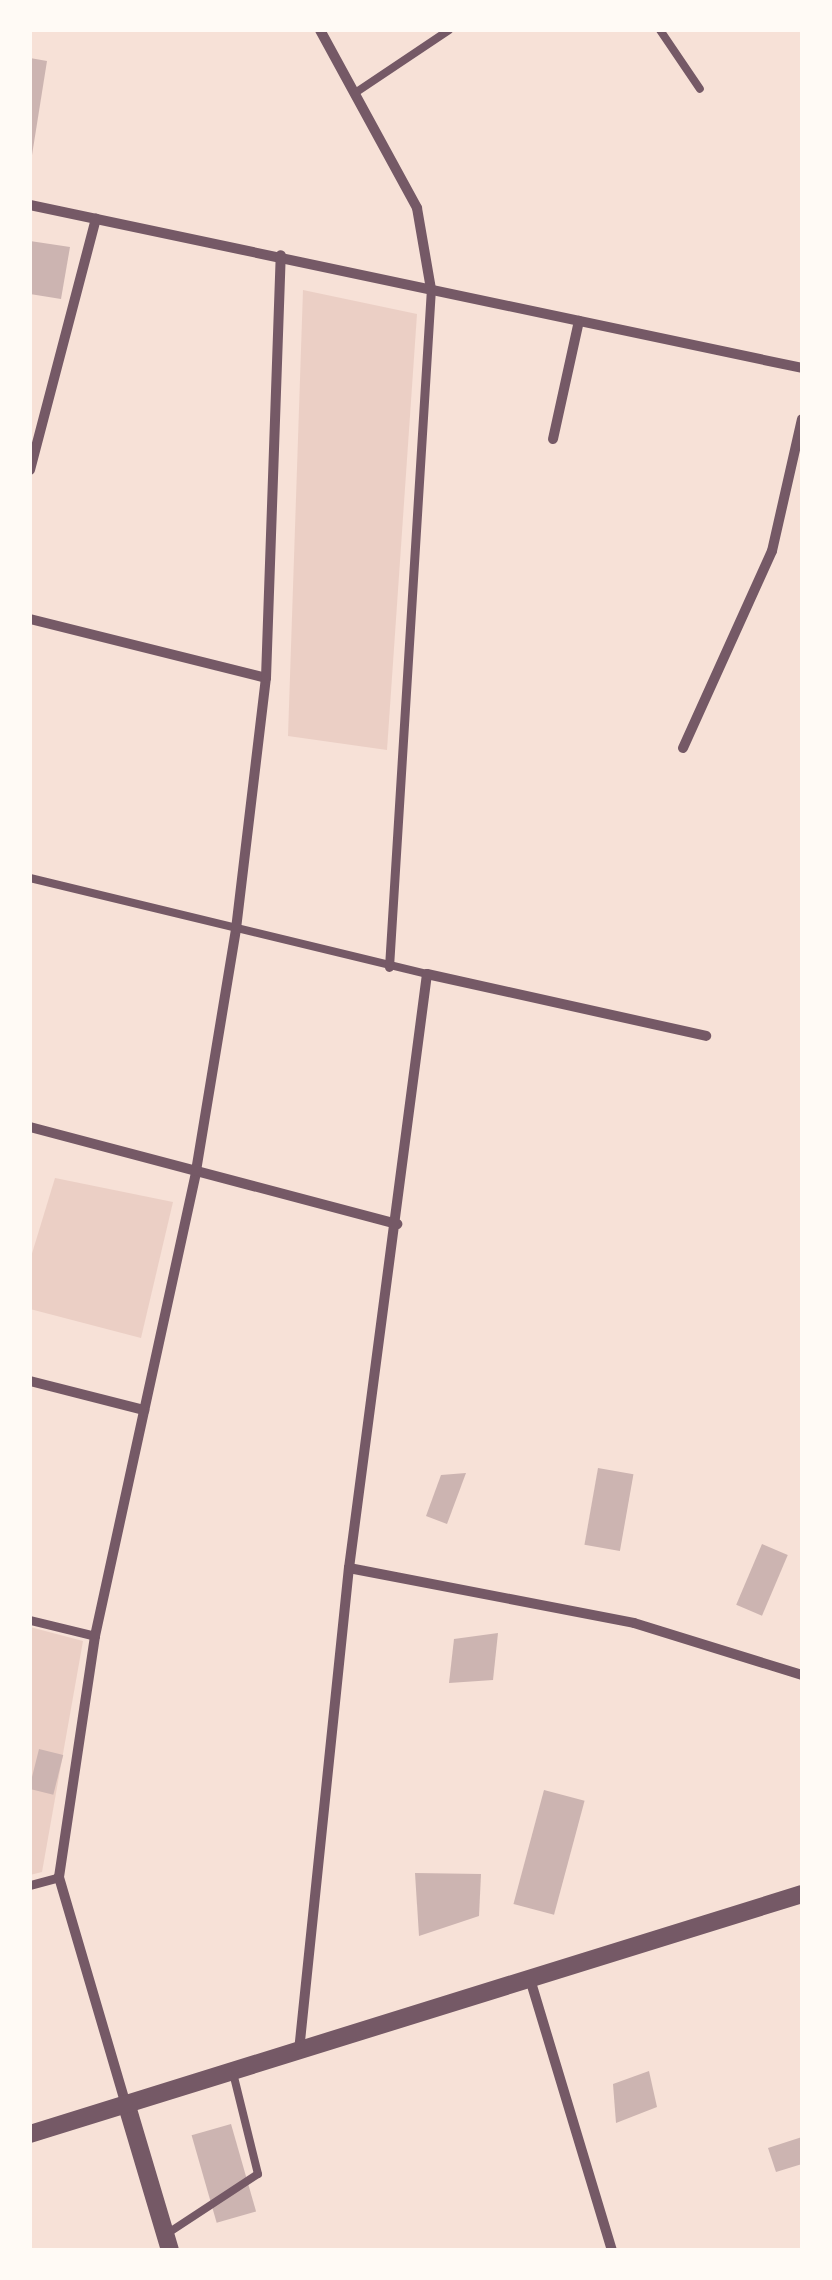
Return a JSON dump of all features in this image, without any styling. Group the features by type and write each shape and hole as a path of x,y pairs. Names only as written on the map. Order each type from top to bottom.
{"street":[{"path":"320,30 417,208 431,289 388,966"},
{"path":"30,205 802,368"},
{"path":"30,470 96,219"},
{"path":"167,2242 59,1877 95,1636 196,1172 236,930 266,678 281,255"},
{"path":"553,439 579,320"},
{"path":"683,748 772,551 802,419"},
{"path":"30,619 266,678"},
{"path":"299,2052 348,1568 397,1224 427,974 706,1036"},
{"path":"30,1127 397,1224"},
{"path":"30,1381 144,1410"},
{"path":"348,1568 634,1624 802,1675"},
{"path":"30,1620 95,1636"},
{"path":"30,1885 59,1877"},
{"path":"30,2134 802,1894"},
{"path":"530,1980 612,2250"}],"lane":[{"path":"356,92 449,30"},
{"path":"660,30 700,89"},
{"path":"30,878 427,974"},
{"path":"167,2242 258,2174 233,2072"}],"shaded area":[{"path":"303,290 417,314 387,750 288,736"},
{"path":"55,1178 173,1202 141,1338 30,1309 30,1260"},
{"path":"30,1627 83,1641 42,1872 30,1875"}],"building":[{"path":"30,58 47,61 32,155 30,155"},
{"path":"30,241 70,247 61,299 30,294"},
{"path":"598,1468 633,1474 620,1551 584,1545"},
{"path":"466,1473 447,1524 426,1516 441,1475"},
{"path":"762,1544 788,1555 762,1616 736,1605"},
{"path":"498,1633 493,1680 449,1683 454,1639"},
{"path":"39,1749 63,1755 53,1795 30,1789"},
{"path":"544,1790 585,1801 554,1915 513,1904"},
{"path":"415,1873 481,1874 479,1916 419,1936"},
{"path":"649,2071 657,2107 616,2123 613,2084"},
{"path":"231,2124 256,2211 217,2223 192,2135"},
{"path":"802,2137 802,2164 776,2172 768,2148"}]}
